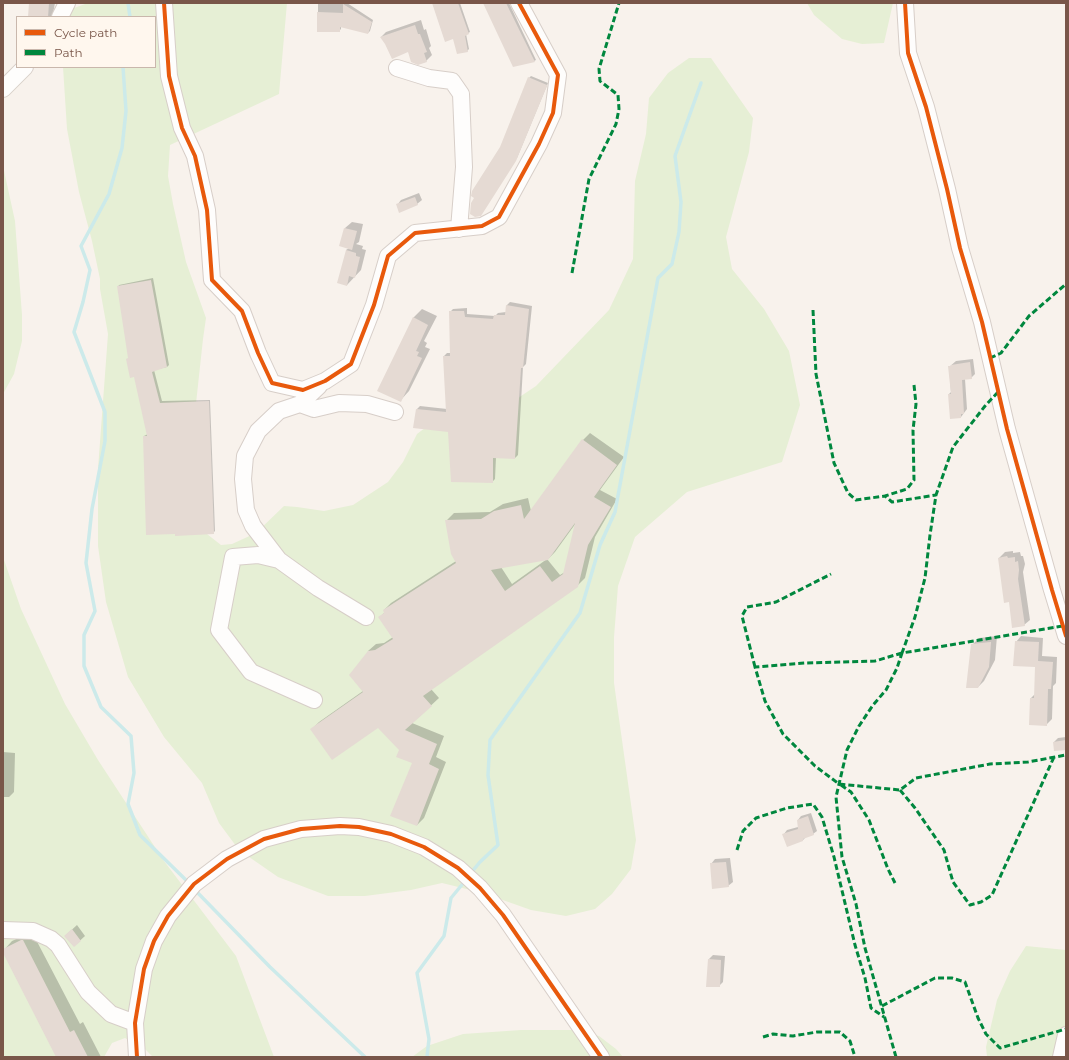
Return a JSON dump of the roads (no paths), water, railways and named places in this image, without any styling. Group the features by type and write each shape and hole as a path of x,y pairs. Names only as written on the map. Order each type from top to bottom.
{"street":[{"path":"60,16 67,3"},
{"path":"164,3 169,76 182,128 194,156 207,210 212,280 242,310 258,353 272,383 302,390 324,381 351,364 374,305 388,256 415,233 482,226 499,217 539,144 553,113 558,75 519,3"},
{"path":"905,3 908,53 926,107 960,248 982,322 1007,429 1066,636"},
{"path":"3,89 24,68"},
{"path":"397,68 428,78 452,81 460,94 464,167 459,229"},
{"path":"324,381 300,404 279,411 258,431 245,456 243,478 246,510 253,526 279,560 318,588 366,617"},
{"path":"300,404 314,408 339,403 367,404 394,412"},
{"path":"279,560 258,555 233,557 219,630 251,672 314,700"},
{"path":"137,1057 135,1024 144,969 154,941 168,916 194,884 227,858 264,840 301,829 340,826 359,827 391,834 424,847 458,868 480,888 503,915 601,1057"},
{"path":"3,930 33,931 51,939 58,945 88,992 111,1014 135,1024"},
{"path":"1061,1057 1066,1035"}],"waterway":[{"path":"128,3 130,16"},
{"path":"123,68 126,111 122,148 109,194 81,246 90,270 83,302 74,332 105,412 105,441 92,509 86,563 95,611 84,635 84,666 101,707 131,736 134,773 128,804 140,835 189,883"},
{"path":"470,874 498,845 488,775 490,740 580,613 600,545 615,512 658,278 672,264 679,232 681,202 675,156 701,83"},
{"path":"427,1057 429,1039 417,973 444,936 451,898 465,881"},
{"path":"194,889 270,967 365,1057"}]}
